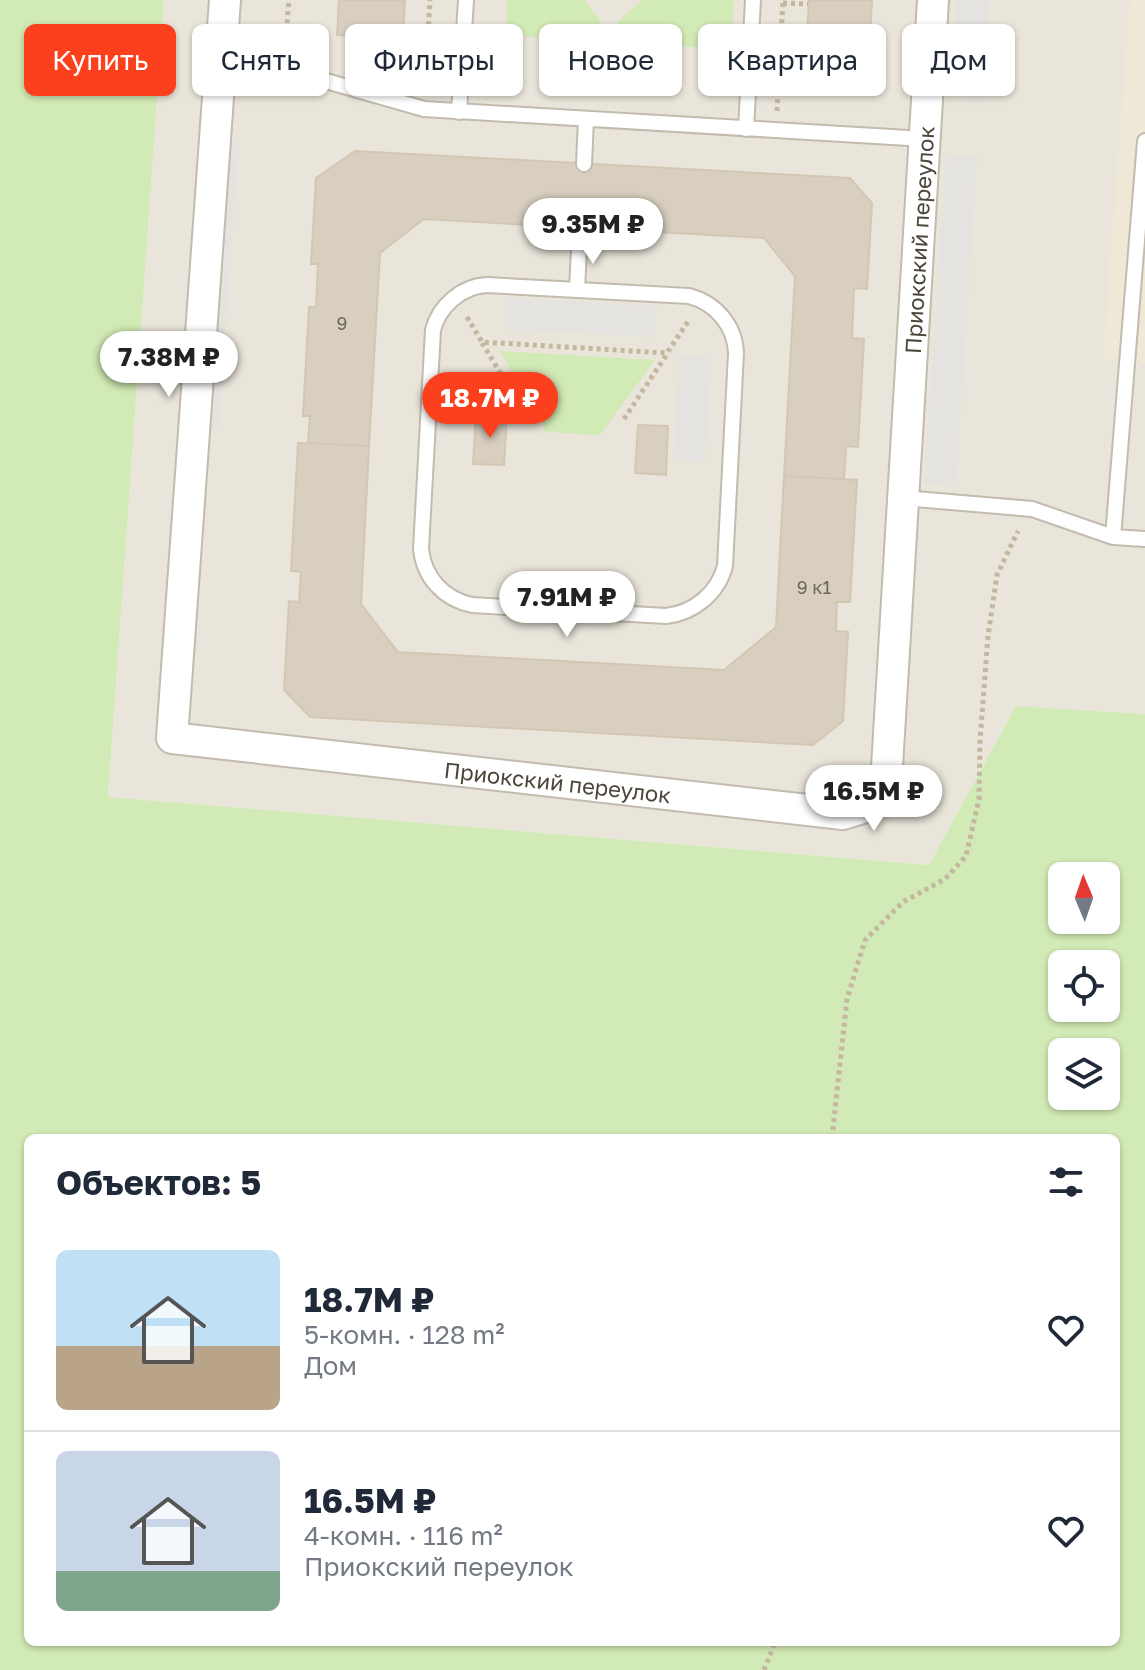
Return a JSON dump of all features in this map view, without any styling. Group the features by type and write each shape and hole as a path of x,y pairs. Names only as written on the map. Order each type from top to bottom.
{"street":[{"name":"Приокский переулок","path":"224,24 225,0"},
{"name":"Приокский переулок","path":"219,96 172,738 843,814 872,805 886,784 933,0"}],"lane":[{"path":"459,112 466,0"},
{"path":"746,129 753,0"},
{"path":"329,82 424,109 925,139"},
{"path":"584,164 586,119"},
{"path":"1113,537 1145,141"},
{"path":"577,290 580,228"},
{"path":"471,286 577,290 689,296 703,300 727,323 735,336 725,566 721,579 695,607 682,614 666,616 472,605 453,601 422,562 436,316 471,286"},
{"path":"903,498 1032,509 1113,537 1145,539"}],"path":[{"path":"287,24 289,0"},
{"path":"424,109 430,0"},
{"path":"776,130 783,1 808,4"},
{"path":"455,298 526,415"},
{"path":"624,419 703,300"},
{"path":"482,342 667,353"},
{"path":"832,1134 847,999 865,940 903,902 945,879 966,856 979,799 988,636 997,575 1011,543 1032,509"},
{"path":"764,1670 773,1646"}],"shaded area":[{"path":"164,0 1145,0 1145,714 1016,706 929,865 108,797 157,96 176,96 176,24 162,24"},
{"path":"957,0 989,0 987,24 956,24"},
{"path":"1130,0 1145,0 1145,362 1103,359"},
{"path":"212,138 239,140 218,429 191,428"},
{"path":"946,155 977,157 956,486 924,484"},
{"path":"506,298 657,306 655,337 505,329"},
{"path":"679,355 711,357 705,462 674,461"}],"green space":[{"path":"0,0 164,0 162,24 24,24 24,96 157,96 108,797 929,865 1016,706 1145,714 1145,1670 0,1670"},
{"path":"507,0 584,0 600,20 600,24 539,24 539,37 523,36 523,24 506,24"},
{"path":"642,0 734,0 733,24 698,24 698,47 682,46 682,24 618,22"},
{"path":"500,351 655,360 600,435 546,432"}],"building":[{"path":"339,0 405,0 404,24 345,24 345,35 337,35"},
{"path":"809,0 872,0 871,24 808,24"},
{"path":"355,151 850,178 872,203 867,289 854,288 852,338 864,339 858,447 846,446 844,479 784,476 795,276 764,238 424,219 380,253 369,446 308,443 310,416 303,416 309,307 316,307 318,264 311,264 316,178"},
{"path":"476,415 507,416 504,465 473,464"},
{"path":"638,425 668,426 666,475 635,473"},
{"path":"298,443 369,446 361,604 398,652 724,670 776,627 784,476 857,480 850,602 837,602 836,631 848,632 843,721 813,745 310,717 284,690 289,601 299,602 301,572 291,571"}]}
